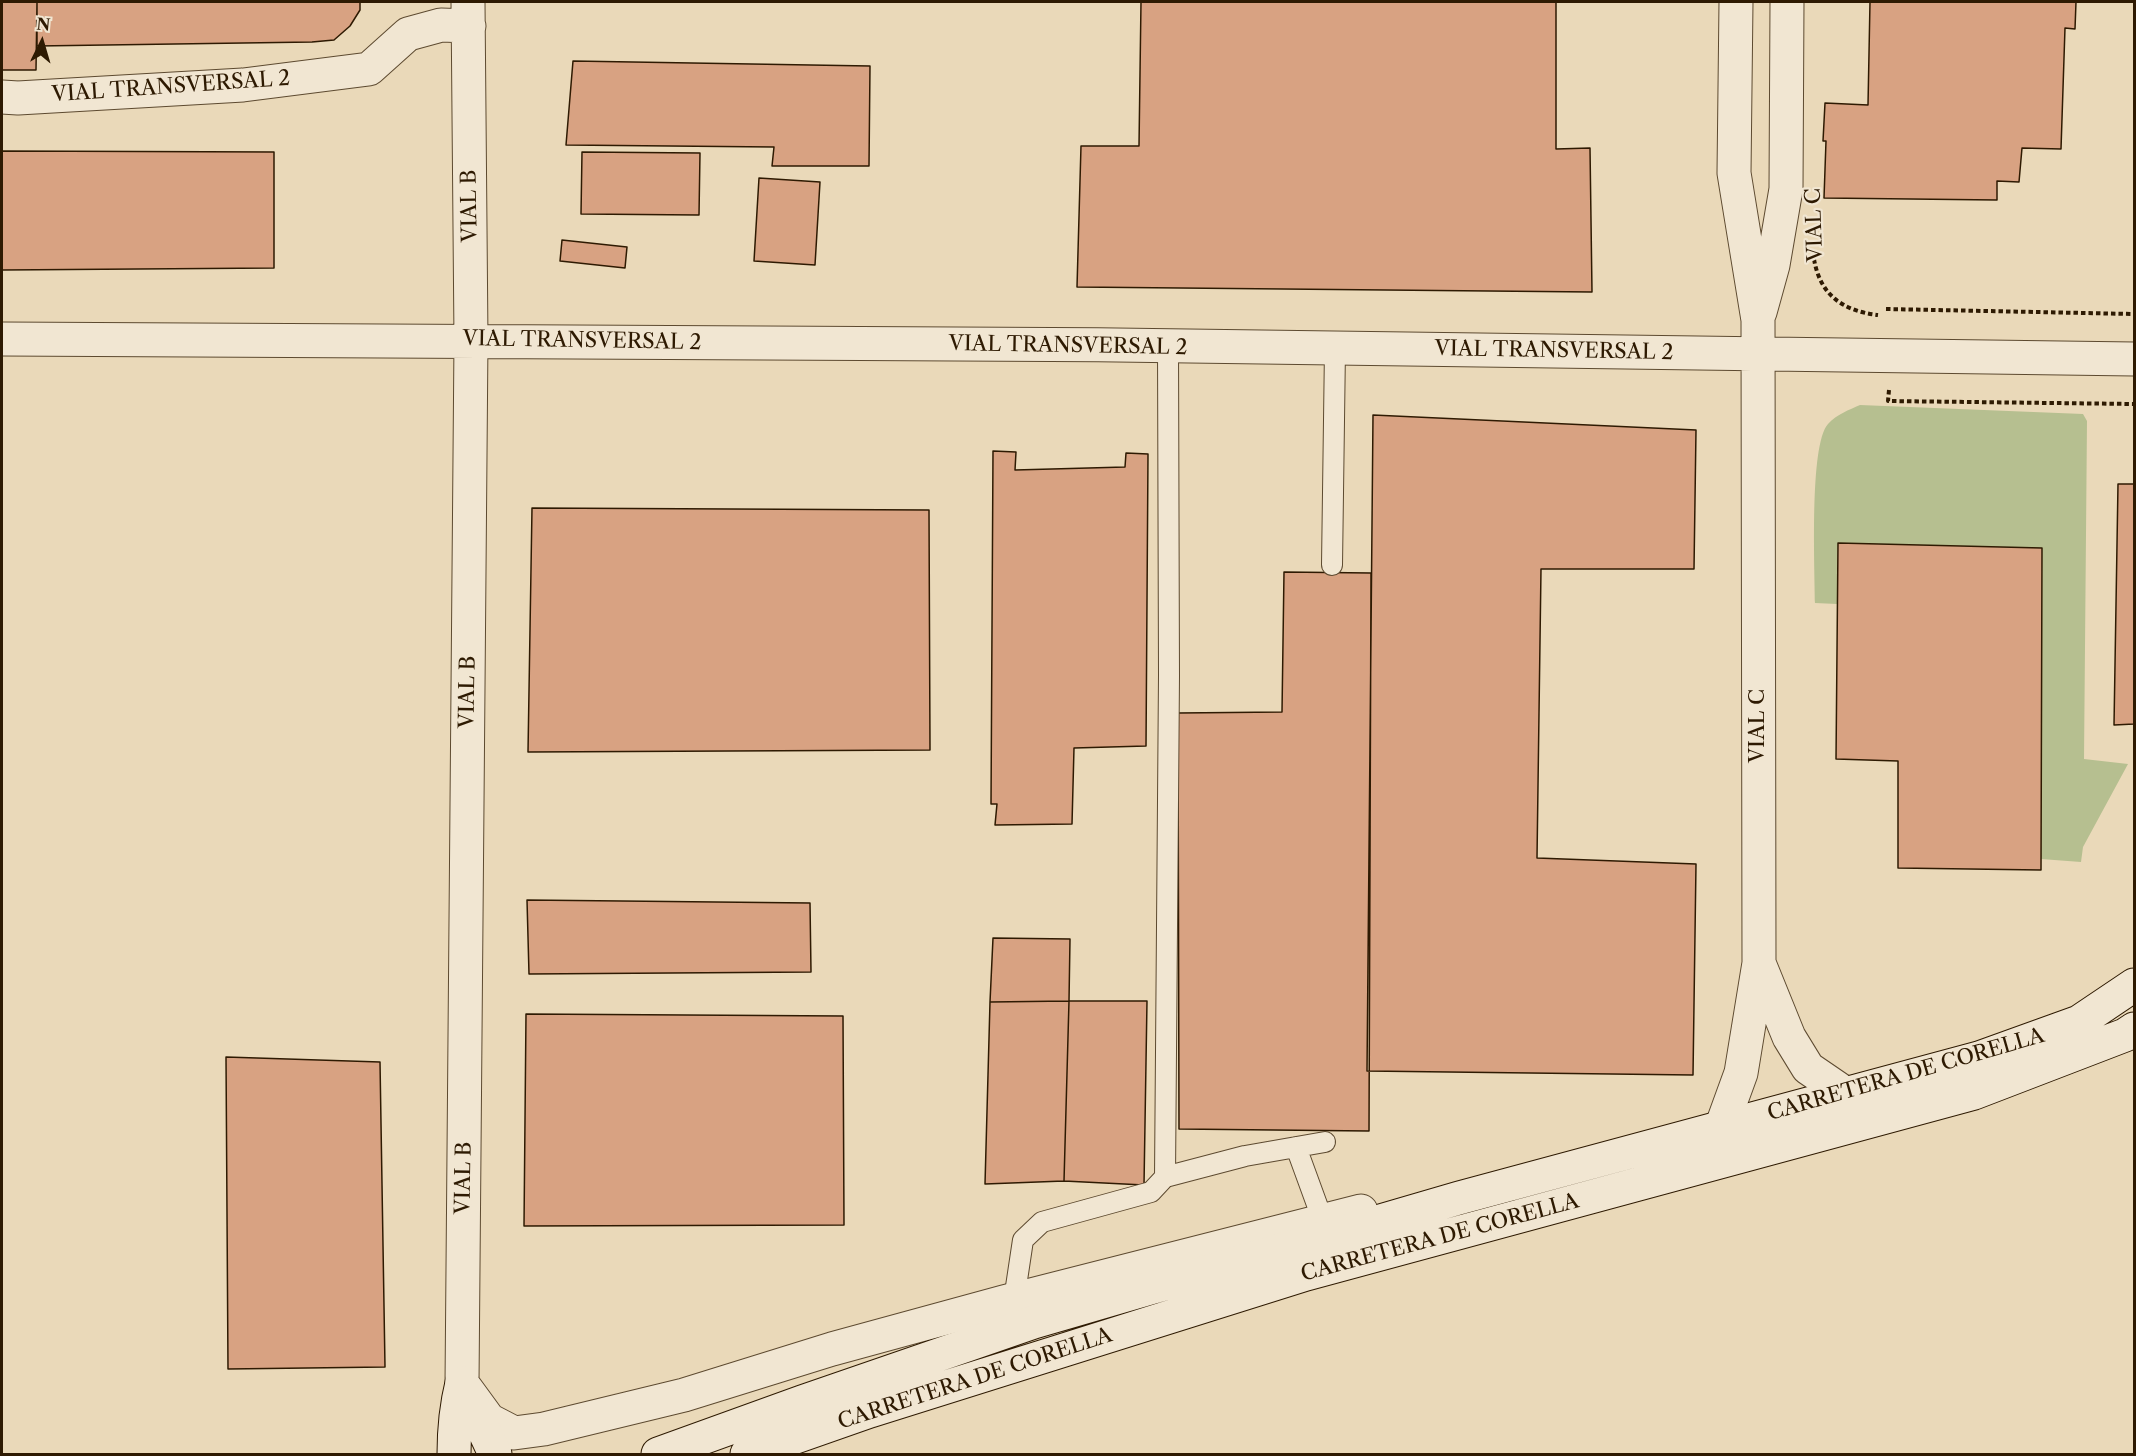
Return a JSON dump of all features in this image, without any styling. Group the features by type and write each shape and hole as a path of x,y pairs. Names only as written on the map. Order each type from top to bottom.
{"street":[{"name":"VIAL C","path":"1721,1128 1741,1073 1759,963 1758,320 1734,173 1736,2"},
{"name":"VIAL C","path":"1758,320 1773,264 1786,189 1786,2"},
{"name":"VIAL TRANSVERSAL 2","path":"2,97 243,85 369,69 408,34 441,25 468,14"},
{"name":"VIAL B","path":"462,1383 471,340 468,14"},
{"name":"VIAL TRANSVERSAL 2","path":"2,339 471,340 1335,348 2134,359"},
{"path":"1759,963 1790,1036 1808,1068 1846,1094"},
{"name":"CARRETERA DE CORELLA","path":"658,1455 813,1398 1034,1322 1460,1198 1979,1058 2079,1022 2134,986"},
{"name":"CARRETERA DE CORELLA","path":"747,1455 870,1411 1306,1274 1974,1093 2125,1035 2134,1029"},
{"name":"CARRETERA DE CORELLA","path":"462,1383 489,1420 514,1432 544,1429 684,1395 832,1349 1352,1212 1460,1198"},
{"path":"696,1441 735,1416 802,1387 884,1357 1053,1301 1064,1287"},
{"path":"454,1455 455,1416 462,1383"},
{"path":"462,1383 495,1455"}],"lane":[{"path":"1165,1177 1169,675 1168,347"},
{"path":"1332,565 1335,348"},
{"path":"1014,1300 1023,1240 1042,1222 1151,1192 1165,1177 1245,1156 1325,1142"},
{"path":"1296,1147 1323,1221"}],"path":[{"name":"VIAL C","path":"1813,255 1816,273 1832,299 1864,313 1890,316 1888,401 2134,404"},
{"path":"1886,309 2134,314"}],"green space":[{"path":"1860,405 2083,414 2087,421 2084,759 2128,764 2083,847 2081,862 2041,859 2042,549 1838,543 1837,604 1815,603 1814,509 1822,436 1828,424 1843,413"}],"building":[{"path":"2,2 37,2 36,70 2,70"},
{"path":"37,2 360,2 360,10 350,26 334,40 37,46"},
{"path":"1141,2 1556,2 1556,149 1590,148 1592,292 1077,287 1081,146 1139,146"},
{"path":"1870,2 2076,2 2075,29 2065,28 2061,149 2022,148 2019,182 1997,181 1997,200 1824,198 1825,103 1868,105"},
{"path":"573,61 870,66 869,166 772,166 774,147 566,145"},
{"path":"2,151 274,152 274,268 2,270"},
{"path":"582,152 700,153 699,215 581,214"},
{"path":"759,178 820,182 815,265 754,261"},
{"path":"562,240 627,247 625,268 560,261"},
{"path":"1373,415 1696,430 1694,569 1541,569 1537,858 1696,864 1693,1075 1367,1071"},
{"path":"993,451 1016,452 1015,470 1125,467 1126,453 1148,454 1146,746 1074,748 1072,824 995,825 997,804 991,804"},
{"path":"2118,484 2134,484 2134,724 2114,725"},
{"path":"532,508 929,510 930,750 528,752"},
{"path":"1838,543 2042,548 2041,870 1898,868 1898,761 1836,759"},
{"path":"1284,572 1371,573 1369,1131 1179,1129 1178,713 1282,712"},
{"path":"527,900 810,903 811,972 529,974"},
{"path":"993,938 1070,939 1069,1001 990,1002"},
{"path":"1069,1001 1064,1181 985,1184 990,1002"},
{"path":"1069,1001 1147,1001 1144,1185 1064,1181"},
{"path":"526,1014 843,1016 844,1225 524,1226"},
{"path":"226,1057 380,1062 385,1367 228,1369"}]}
